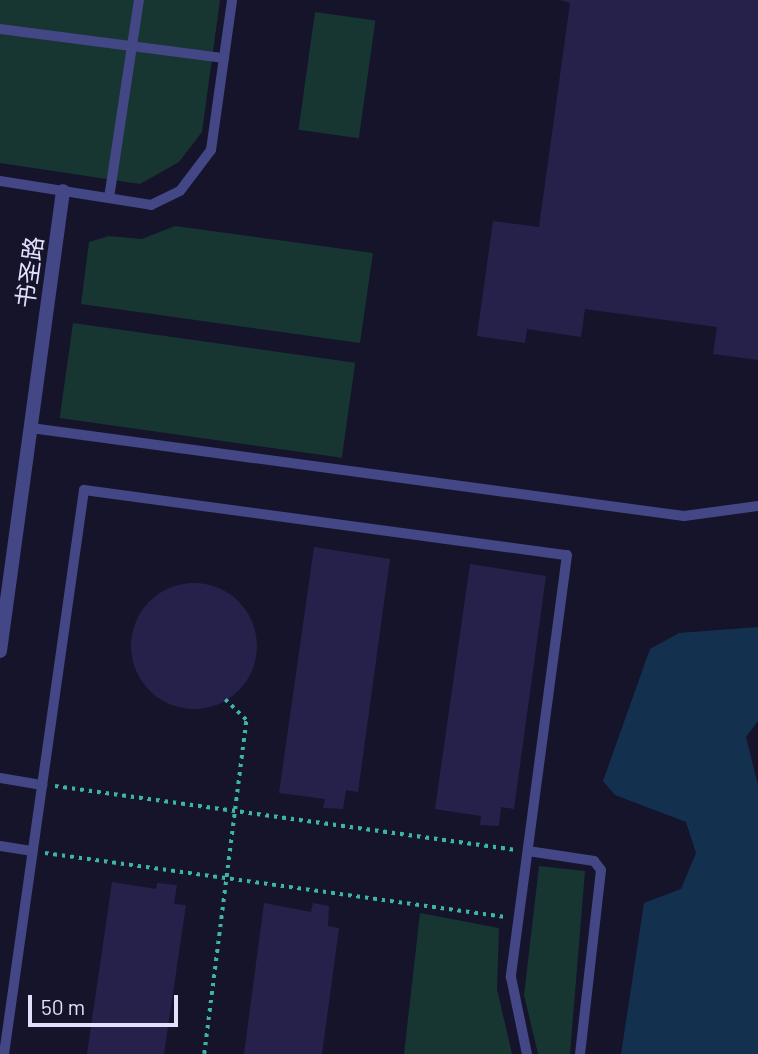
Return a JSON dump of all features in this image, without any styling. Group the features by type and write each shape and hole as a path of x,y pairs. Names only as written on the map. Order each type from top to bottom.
{"street":[{"name":"书圣路","path":"0,651 63,191"}],"lane":[{"path":"109,198 138,0"},
{"path":"0,181 151,205 180,191 211,149 232,0"},
{"path":"0,29 224,58"},
{"path":"31,428 684,516 758,506"},
{"path":"4,1054 83,490 567,555 511,977 527,1054"},
{"path":"0,778 42,785"},
{"path":"0,846 33,851"},
{"path":"527,851 594,862 601,870 580,1054"}],"path":[{"path":"204,1054 246,720 225,700"},
{"path":"42,785 527,851"},
{"path":"33,851 519,919"}],"green space":[{"path":"0,0 220,0 202,132 179,162 140,184 0,163"},
{"path":"315,12 375,20 359,138 298,130"},
{"path":"175,226 373,253 360,343 81,304 89,242 109,236 142,239"},
{"path":"73,323 355,363 342,458 60,418"},
{"path":"539,866 585,871 570,1054 538,1054 524,995"},
{"path":"420,913 499,928 497,989 512,1054 404,1054"}],"water":[{"path":"758,627 758,721 746,737 758,785 758,1054 621,1054 644,903 681,889 696,853 686,822 615,795 603,781 650,649 679,633"}],"building":[{"path":"560,0 758,0 758,360 713,354 717,327 585,309 581,337 527,329 525,343 477,336 493,221 539,227 570,3"},
{"path":"314,547 390,559 358,792 346,790 343,809 323,808 325,799 279,793"},
{"path":"470,564 546,576 514,809 501,807 499,826 480,825 481,816 435,809"},
{"path":"194,583 218,588 238,602 252,622 257,646 252,670 238,690 218,704 194,709 170,704 150,690 136,670 131,646 136,622 150,602 170,588"},
{"path":"112,882 156,889 157,883 177,885 174,904 186,905 164,1054 87,1054"},
{"path":"264,903 311,912 313,903 329,906 328,926 339,928 322,1054 244,1054"}]}
